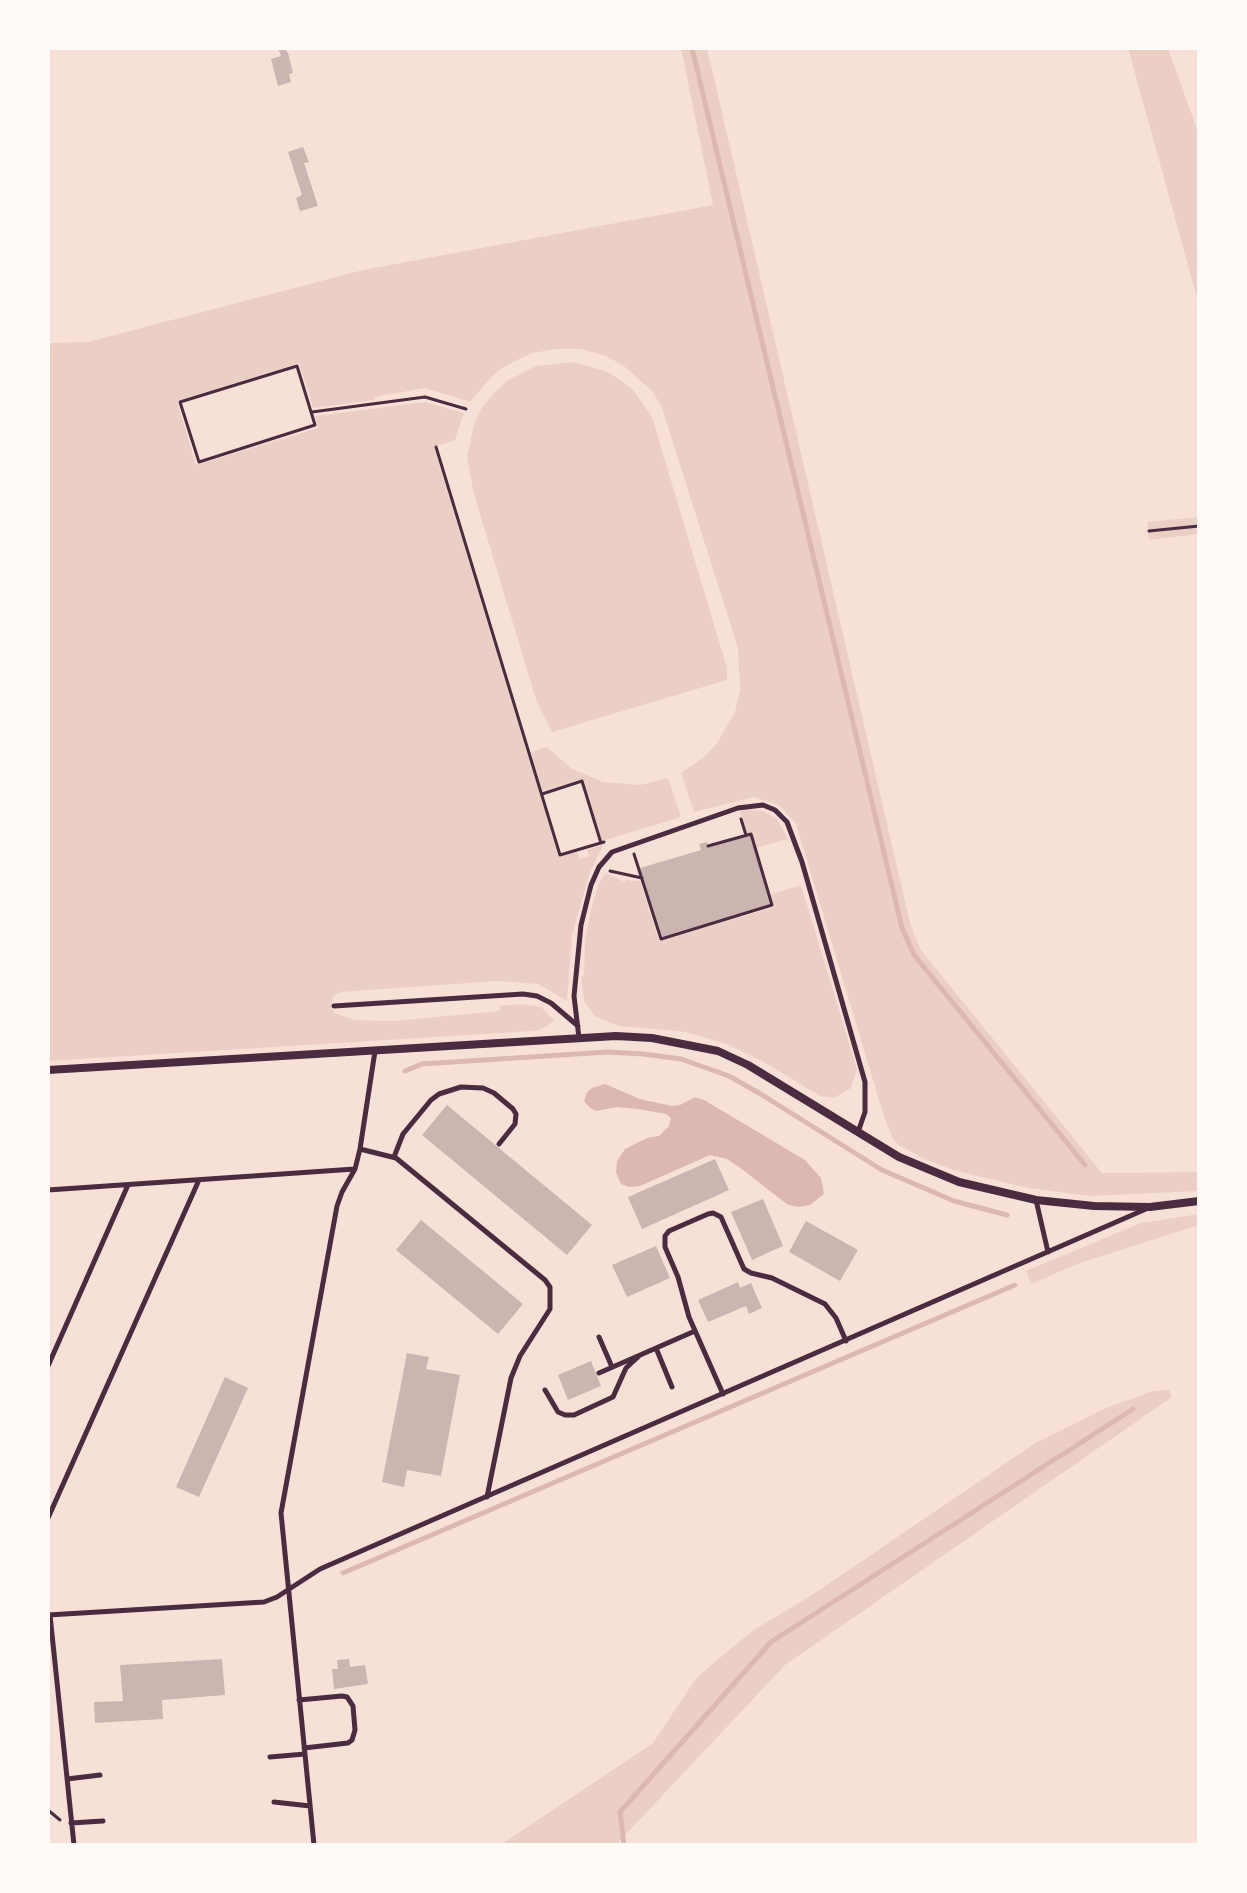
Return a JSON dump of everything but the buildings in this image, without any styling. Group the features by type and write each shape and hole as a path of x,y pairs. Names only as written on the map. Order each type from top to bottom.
{"street":[{"path":"48,1070 616,1036 652,1038 718,1051 748,1065 857,1132 928,1171 985,1189 1036,1200 1094,1206 1150,1207 1199,1201"}],"lane":[{"path":"579,1038 574,996 576,958 591,885 599,867 612,852 631,844 738,808 763,805 775,810 794,833 865,1082 865,1112 857,1132"},
{"path":"334,1006 523,994 551,1003 579,1027"},
{"path":"314,1845 282,1530 283,1495 337,1206 355,1169 360,1149 375,1051"},
{"path":"394,1157 403,1134 431,1100 461,1087 483,1088 513,1109 515,1124 499,1144"},
{"path":"360,1149 394,1157 550,1287 550,1309 520,1356 511,1378 487,1497"},
{"path":"48,1190 355,1169"},
{"path":"48,1518 199,1180"},
{"path":"48,1366 128,1185"},
{"path":"1036,1200 1048,1252"},
{"path":"74,1845 49,1615 264,1602 288,1590 307,1575 1150,1207"},
{"path":"723,1394 695,1331 664,1242 669,1231 713,1213 721,1217 744,1269 772,1278 825,1304 836,1318 846,1341"},
{"path":"599,1373 695,1331"},
{"path":"599,1337 612,1367"},
{"path":"656,1348 672,1387"},
{"path":"545,1390 558,1412 574,1415 613,1397 626,1368 639,1356"},
{"path":"270,1757 352,1740 355,1730 353,1706 347,1697 299,1700"},
{"path":"67,1779 100,1775"},
{"path":"274,1802 310,1806"},
{"path":"71,1823 103,1821"}],"path":[{"path":"297,366 311,412 315,425 199,462 180,402 297,366"},
{"path":"311,412 425,397 466,409"},
{"path":"436,447 560,855 605,842 612,852"},
{"path":"1149,531 1199,526"},
{"path":"542,794 582,781 601,843"},
{"path":"738,808 746,835"},
{"path":"631,844 661,939 772,905 751,834 708,846"},
{"path":"599,867 642,878"}],"shaded area":[{"path":"681,48 707,48 910,923 920,949 1102,1173 1199,1172 1199,1191 1089,1196 1029,1188 956,1171 925,1159 894,1140 886,1123 796,824 779,805 754,797 694,812 681,773 704,757 717,743 735,712 740,690 738,648 662,408 653,392 624,366 606,356 581,349 532,353 513,362 496,372 470,402 425,388 374,397 374,400 313,408 299,363 177,401 196,465 318,428 315,416 425,402 464,413 455,440 434,447 559,857 577,852 580,859 589,856 587,850 602,845 602,848 590,872 572,935 567,1001 538,984 498,981 341,992 333,996 331,1008 335,1013 354,1020 393,1021 500,1011 500,1006 522,1004 541,1007 555,1021 533,1031 48,1061 48,343 88,342 363,270 713,205"},
{"path":"1128,48 1168,48 1199,135 1199,305"},
{"path":"572,362 606,371 620,380 634,391 652,417 727,668 727,680 552,732 537,703 474,494 467,458 474,424 482,407 507,381 536,366"},
{"path":"1199,517 1199,534 1149,540 1147,522"},
{"path":"547,747 572,769 603,782 640,785 668,778 681,817 602,841 584,782 578,780 542,791 531,752"},
{"path":"740,811 763,811 777,819 788,839 756,848"},
{"path":"606,873 625,882 640,881 659,941 774,907 771,894 801,885 857,1069 851,1088 834,1098 820,1096 727,1044 686,1032 619,1026 596,1017 584,1001 581,977 584,974 585,941 591,910 599,883"},
{"path":"605,1084 640,1099 672,1106 695,1097 704,1100 805,1160 821,1178 824,1194 810,1205 788,1205 727,1159 710,1155 640,1186 621,1184 616,1173 617,1161 625,1149 647,1138 659,1136 669,1126 671,1118 666,1114 638,1109 617,1107 596,1111 590,1108 584,1101 587,1092"},
{"path":"1199,1214 1199,1225 1080,1263 1031,1284 1026,1271 1141,1223"},
{"path":"1169,1390 1172,1397 785,1665 616,1845 500,1845 653,1743 697,1677 752,1631 812,1595 1037,1442 1106,1408 1153,1391"}],"waterway":[{"path":"692,48 902,928 914,955 1085,1165"},
{"path":"405,1071 422,1064 607,1052 681,1059 729,1076 882,1170 954,1201 1007,1215"},
{"path":"343,1573 1015,1285"},
{"path":"624,1845 620,1812 771,1642 1133,1409"}]}
